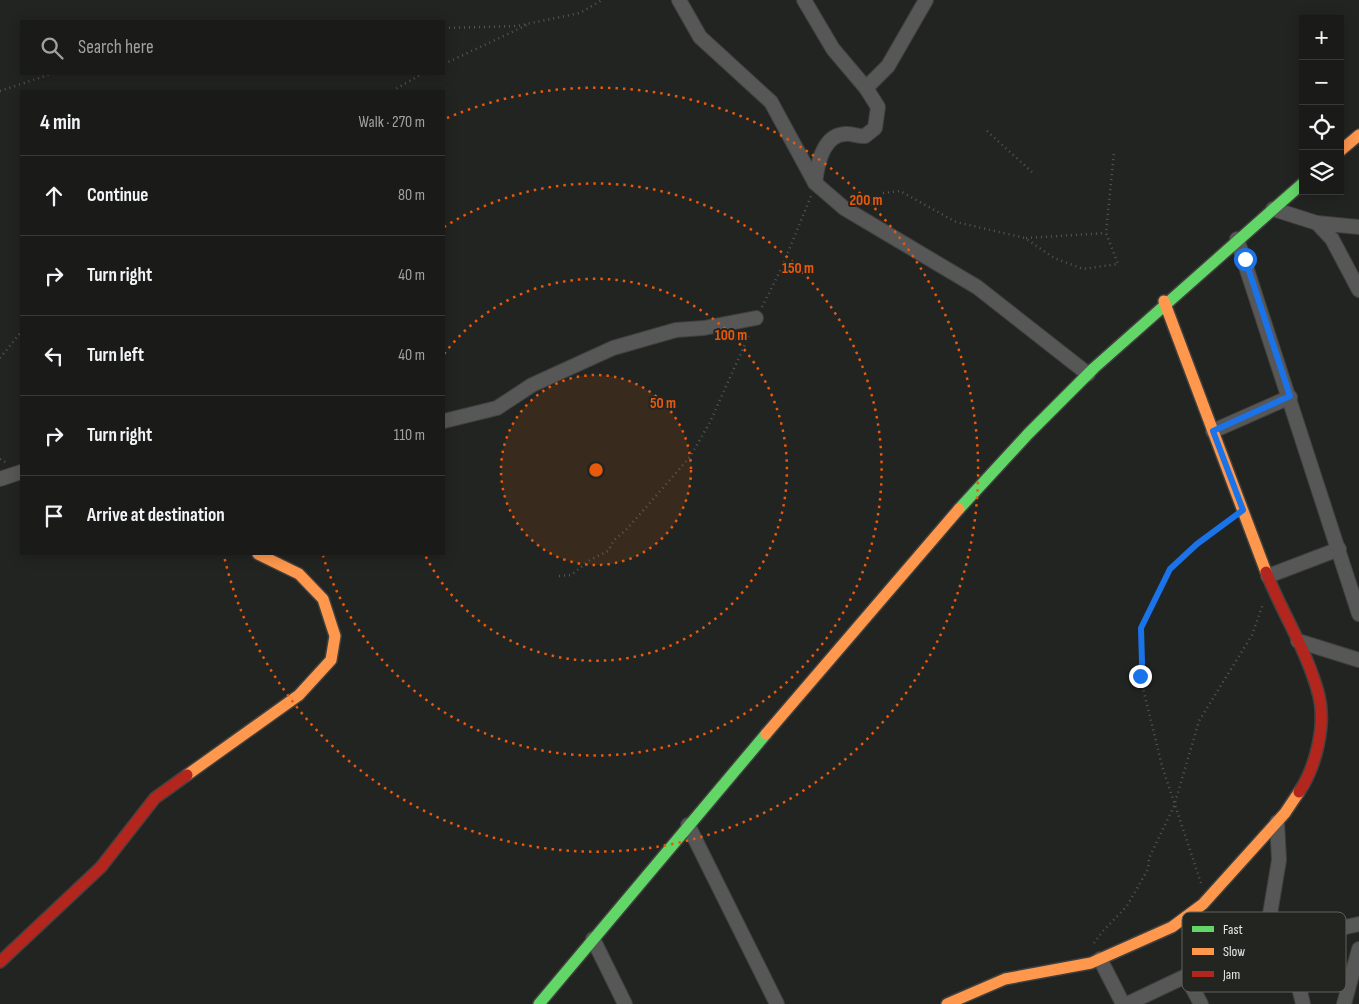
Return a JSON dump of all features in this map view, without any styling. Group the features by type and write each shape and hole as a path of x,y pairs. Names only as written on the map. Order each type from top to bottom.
{"street":[{"path":"679,0 700,37 771,102 815,183 844,208 976,287 1088,374"},
{"path":"804,0 833,49 866,88 878,107 875,128 865,136 846,133 831,140 817,166 815,183"},
{"path":"866,88 888,66 926,0"},
{"path":"1341,150 1359,135"},
{"path":"546,1001 593,939 688,825 935,537 1029,433 1164,301 1299,186"},
{"path":"1273,209 1317,223 1359,228"},
{"path":"1317,223 1332,239 1359,290"},
{"path":"1237,239 1290,396 1359,614"},
{"path":"1164,301 1268,576 1298,641 1320,697 1320,726 1314,761 1302,788 1277,822 1206,899 1190,912"},
{"path":"445,421 497,408 532,385 613,348 676,330 704,328 756,318"},
{"path":"1213,431 1290,396"},
{"path":"0,479 20,472"},
{"path":"1268,576 1339,549"},
{"path":"0,962 49,918 101,867 155,798 299,695 331,660 335,636 323,599 298,574 260,555"},
{"path":"1298,641 1359,660"},
{"path":"1270,912 1279,860 1277,822"},
{"path":"688,825 777,1004"},
{"path":"947,1004 1005,979 1100,959 1172,927 1182,919"},
{"path":"1346,927 1359,924"},
{"path":"593,939 626,1004"},
{"path":"1344,1004 1359,949"},
{"path":"1100,959 1122,1004"},
{"path":"1127,1004 1182,978"},
{"path":"1195,992 1201,1004"}],"path":[{"path":"445,28 517,26 580,13 602,0"},
{"path":"445,64 533,22"},
{"path":"0,91 48,75"},
{"path":"394,90 420,75"},
{"path":"987,131 1032,172"},
{"path":"1025,238 1054,258 1083,269 1118,264 1106,232 1114,152"},
{"path":"559,576 571,576 590,560 608,551 614,540 626,530 690,457 710,422 756,318 802,223 815,183"},
{"path":"883,194 900,191 956,222 1025,238 1106,232"},
{"path":"0,358 20,333"},
{"path":"1206,899 1174,806 1140,676 1142,663 1141,628 1170,569 1197,544 1243,510"},
{"path":"1093,944 1103,930 1127,906 1148,869 1149,858 1174,806 1199,721 1252,636 1265,600"}],"traffic: fast":[{"path":"959,509 1028,434 1094,368 1299,187"},
{"path":"539,1004 766,734"}],"traffic: slow":[{"path":"1341,150 1359,135"},
{"path":"1164,301 1266,572"},
{"path":"766,734 959,509"},
{"path":"187,775 299,695 331,660 335,636 323,599 299,574 260,555"},
{"path":"1192,912 1203,904 1285,813 1299,792"},
{"path":"947,1004 1005,979 1091,963 1172,927 1182,920"}],"traffic: jam":[{"path":"1266,572 1302,648 1314,680 1321,707 1320,733 1315,758 1299,792"},
{"path":"0,962 101,867 155,798 187,775"}],"route":[{"path":"1140,676 1142,663 1141,628 1170,569 1197,544 1243,510 1213,431 1290,396 1245,259"}]}
